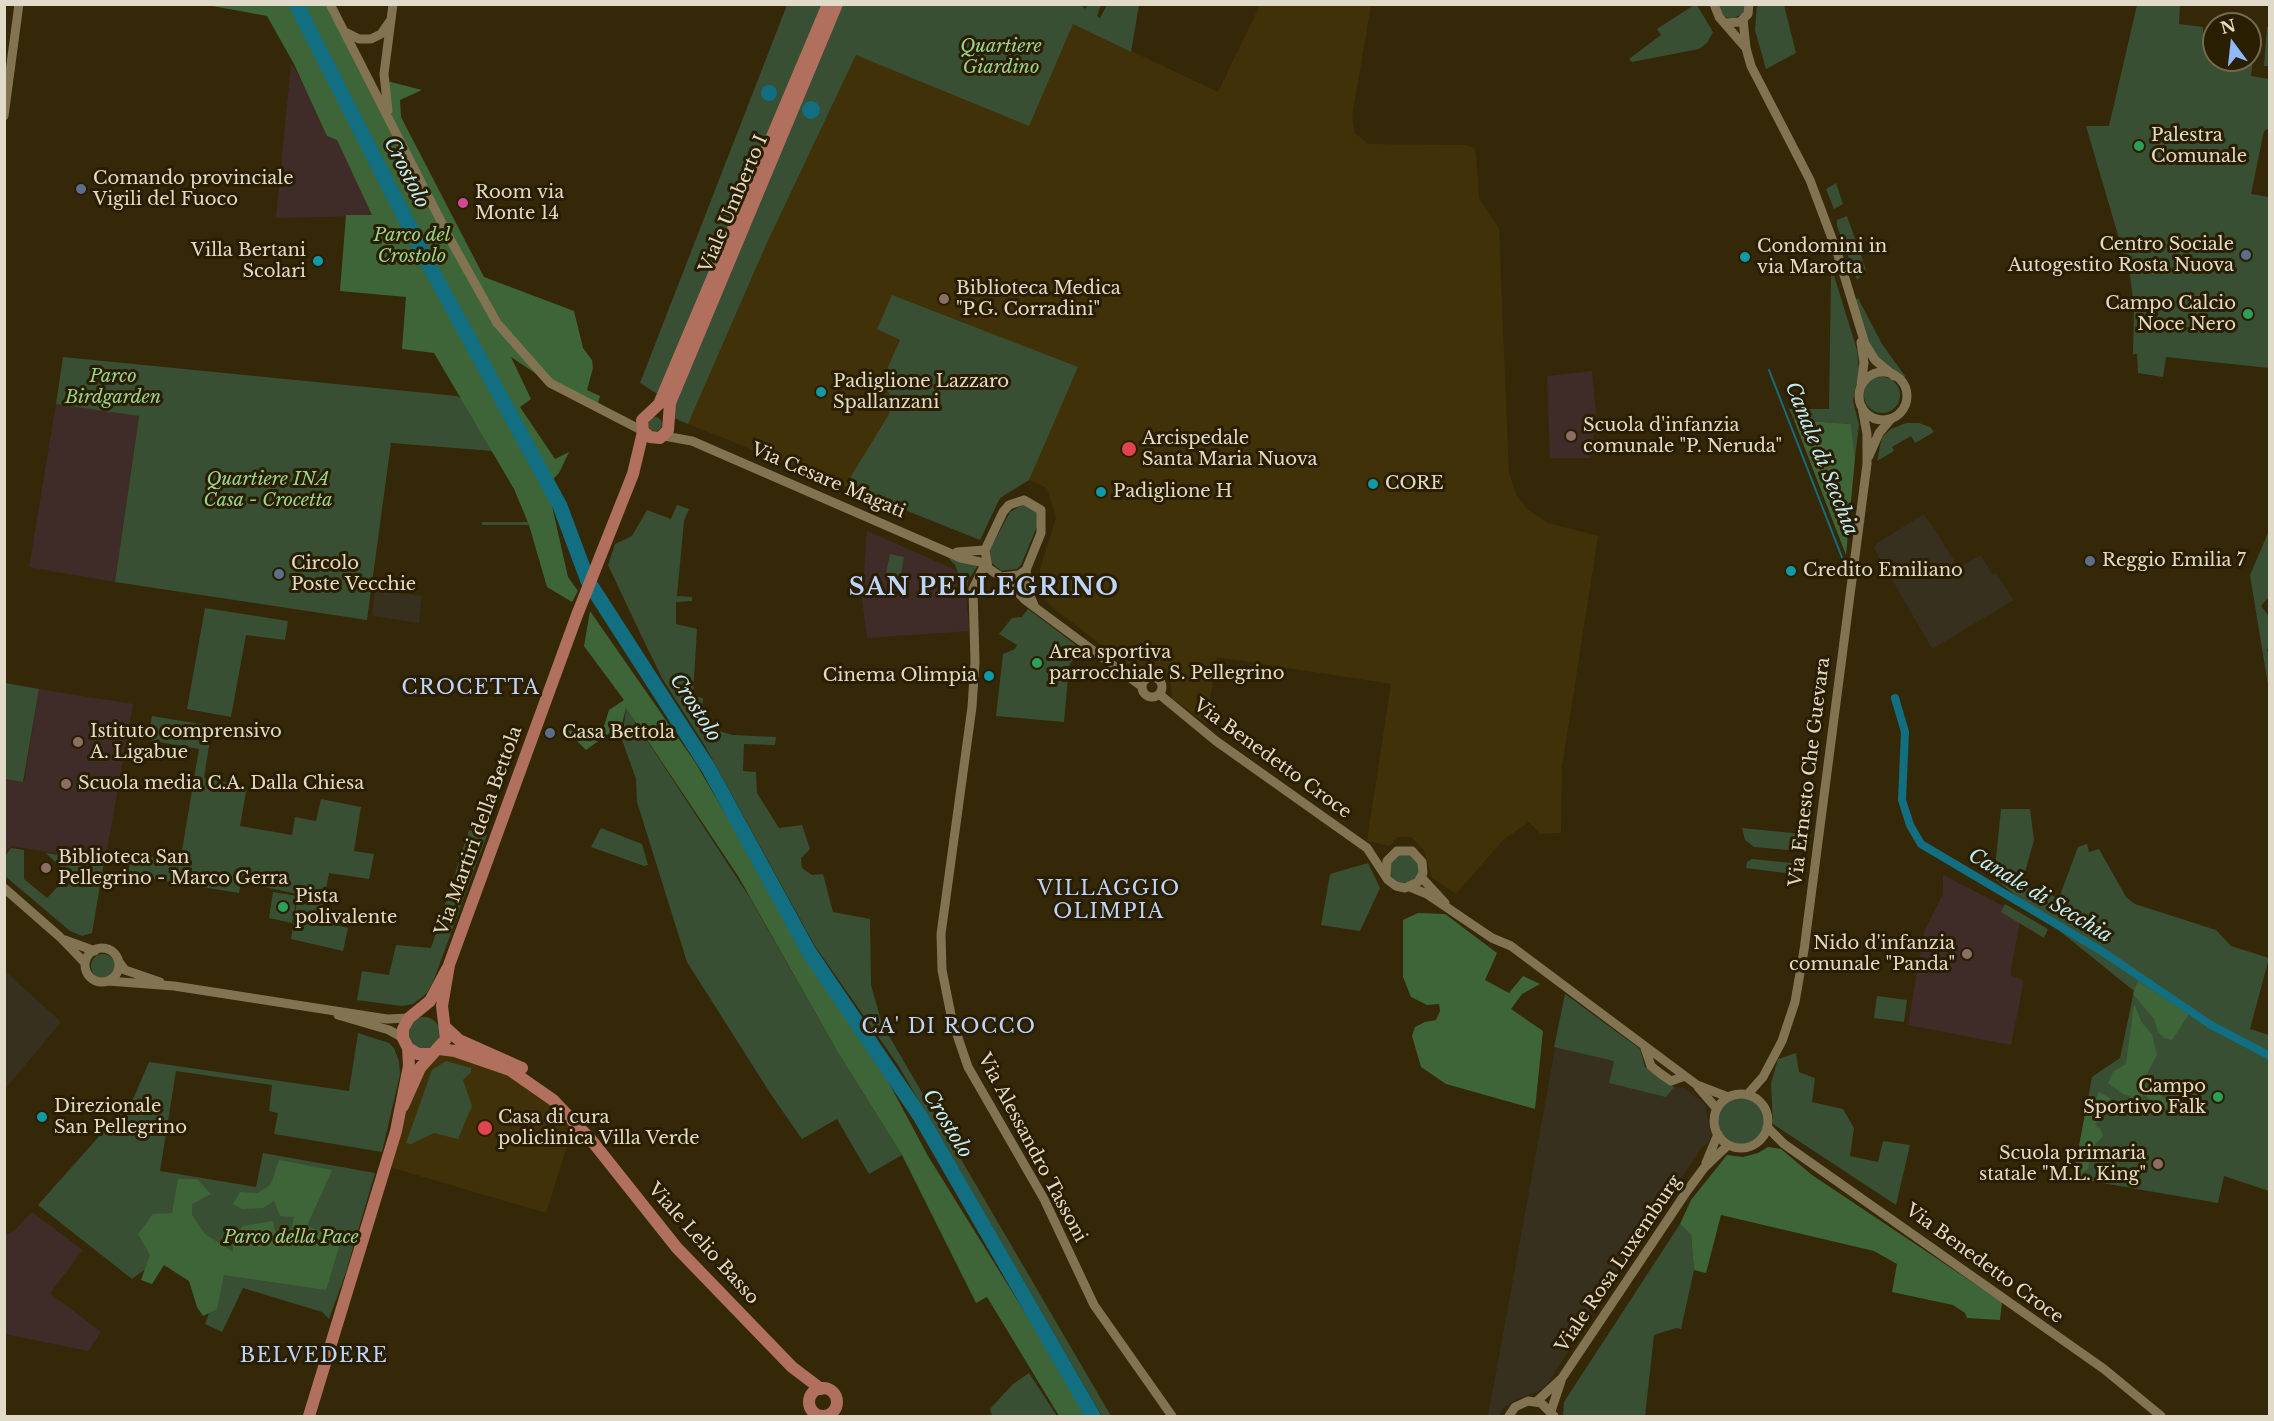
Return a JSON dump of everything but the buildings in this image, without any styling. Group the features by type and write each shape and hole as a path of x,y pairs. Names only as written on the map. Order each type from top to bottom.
{"main road":[{"name":"Viale Umberto I","path":"643,431 642,423 659,404 684,347 828,4"},
{"name":"Viale Umberto I","path":"660,437 668,430 670,403 837,4"},
{"path":"649,414 660,412 668,420"},
{"path":"643,431 660,437 633,474 643,431"},
{"name":"Via Martiri della Bettola","path":"403,1106 409,1066 404,1025 430,1001 449,965 575,622 633,474"},
{"name":"Via Martiri della Bettola","path":"309,1416 403,1106 420,1068 446,1039 442,1000 449,965"},
{"path":"414,1015 430,1012 444,1024"},
{"name":"Viale Lelio Basso","path":"444,1024 459,1040 509,1060 542,1081 580,1121 592,1141"},
{"path":"406,1043 418,1054 435,1052"},
{"name":"Viale Lelio Basso","path":"435,1052 455,1051 510,1070 553,1100 592,1141 677,1248 792,1367 821,1389"},
{"name":"Viale Lelio Basso","path":"792,1367 810,1399"},
{"path":"821,1389 832,1392 835,1413 815,1414 810,1407 810,1399 814,1392 821,1389"}],"street":[{"path":"4,116 19,4"},
{"path":"330,4 450,239 497,322 550,383 643,431"},
{"path":"389,120 384,74 393,4"},
{"path":"1749,4 1743,19 1746,48 1762,89 1810,180 1837,252 1860,330 1864,363 1859,397 1862,407 1873,417 1890,420 1902,411 1907,399 1906,389 1875,360 1860,330"},
{"path":"1713,5 1719,17 1746,48"},
{"path":"343,30 359,39 371,39 385,30 391,19"},
{"path":"1726,23 1734,24 1743,19"},
{"path":"1861,386 1873,374 1886,373 1894,376"},
{"name":"Via Ernesto Che Guevara","path":"1757,1100 1763,1077 1782,1041 1795,1002 1804,950 1867,464 1867,434 1862,407"},
{"path":"613,414 649,414"},
{"name":"Via Cesare Magati","path":"668,420 692,441"},
{"name":"Via Ernesto Che Guevara","path":"1867,464 1874,441 1890,420"},
{"name":"Via Cesare Magati","path":"660,437 692,441 952,552 961,558 985,563"},
{"path":"1036,607 1028,591 1026,570 1043,525 1041,510 1030,501 1018,501 1009,505 1003,512 985,550 985,563 994,574 1004,578 1036,607 1141,686 1148,697 1159,694 1162,685 1156,677 1146,678 1141,686"},
{"name":"Via Cesare Magati","path":"952,552 985,550"},
{"name":"Via Alessandro Tassoni","path":"985,563 975,582 972,598 975,634 972,707 941,934 942,970 952,1020 968,1067 1045,1200 1094,1305 1172,1416"},
{"path":"1004,578 1019,575 1026,570"},
{"path":"975,582 994,574"},
{"name":"Via Benedetto Croce","path":"1159,694 1187,720 1367,848 1386,875"},
{"name":"Via Benedetto Croce","path":"1367,848 1393,853"},
{"path":"1410,887 1421,878 1423,867 1416,854 1407,850 1393,853 1386,861 1386,875 1396,886 1410,887 1446,905 1491,938 1511,946 1697,1085 1717,1109"},
{"path":"1421,878 1446,905"},
{"path":"4,888 86,963 87,972 93,980 174,986 387,1020 414,1015"},
{"path":"60,937 95,951 110,951 125,970 174,986"},
{"path":"86,963 95,951"},
{"path":"108,981 118,971 118,962"},
{"path":"330,1012 389,1030 406,1043"},
{"name":"Via Ernesto Che Guevara","path":"1747,1095 1763,1077"},
{"path":"1697,1085 1728,1097 1747,1095 1757,1100 1765,1109 1767,1127 1760,1139 1744,1148 1728,1145 1718,1134 1714,1121 1717,1109 1728,1097"},
{"name":"Via Benedetto Croce","path":"1767,1127 1784,1144 2104,1370 2161,1416"},
{"name":"Viale Rosa Luxemburg","path":"1509,1416 1521,1403 1536,1402 1562,1378 1704,1168 1718,1134"},
{"name":"Via Benedetto Croce","path":"1760,1139 1784,1144"},
{"name":"Viale Rosa Luxemburg","path":"1704,1168 1728,1145"},
{"name":"Viale Rosa Luxemburg","path":"1536,1402 1553,1414 1562,1378"}],"shaded area":[{"name":"Arcispedale Santa Maria Nuova","path":"1260,5 1371,5 1352,117 1355,133 1368,144 1465,145 1474,148 1479,198 1499,229 1509,473 1516,494 1527,509 1548,523 1598,536 1562,767 1561,833 1540,834 1529,822 1503,840 1456,894 1432,878 1424,850 1411,837 1397,837 1390,846 1367,841 1391,684 1217,657 1206,723 1172,698 1171,685 1161,670 1126,664 1052,607 1041,594 1040,569 1056,518 1047,488 1029,480 1006,493 996,503 980,540 688,424 766,245 856,55 1072,23 1218,92"},
{"path":"291,63 337,140 373,216 276,218"},
{"name":"Scuola d'infanzia comunale \"P. Neruda\"","path":"1592,371 1596,413 1591,458 1550,458 1547,376"},
{"path":"56,404 139,415 115,582 29,567"},
{"path":"1924,514 1959,568 1981,555 1992,575 1996,573 2014,600 1932,649 1874,548 1876,544"},
{"path":"867,531 956,570 966,595 969,631 867,638 862,599"},
{"path":"375,590 422,596 419,623 372,616"},
{"name":"Istituto comprensivo A. Ligabue","path":"39,689 133,704 105,861 11,846 5,853 5,779 24,782"},
{"name":"Nido d'infanzia comunale \"Panda\"","path":"1943,875 2021,915 2010,975 2024,980 2011,1045 1908,1025 1924,932 1943,894"},
{"path":"5,971 61,1022 5,1089"},
{"path":"1565,994 1640,1049 1645,1067 1674,1087 1684,1088 1705,1104 1711,1134 1708,1144 1702,1147 1660,1209 1544,1389 1515,1400 1502,1409 1500,1416 1488,1416"},
{"name":"Casa di cura policlinica Villa Verde","path":"439,1049 510,1070 574,1124 546,1213 386,1166 403,1106"},
{"path":"32,1212 83,1250 50,1293 101,1332 88,1351 5,1334 5,1235 14,1231"}],"green space":[{"name":"Quartiere Giardino","path":"1081,4 1085,9 1088,5 1101,5 1097,16 1100,18 1107,5 1139,5 1131,52 1073,24 1029,126 856,55 766,245 688,424 674,418 659,395 640,383 787,5"},
{"path":"1746,4 1743,14 1731,19 1723,16 1719,5"},
{"name":"Parco del Crostolo","path":"207,5 326,5 392,117 387,81 422,90 400,100 401,117 484,277 574,311 583,348 592,360 593,368 587,390 600,396 597,407 550,383 511,357 531,399 520,407 555,459 569,452 559,473 544,489 552,506 568,577 578,591 572,602 547,587 529,525 514,489 434,353 402,349 406,297 340,291 346,215 372,215 337,140 327,136 294,64 267,16"},
{"path":"1697,5 1713,32 1707,43 1699,49 1632,62 1629,59 1661,35 1657,29"},
{"path":"1757,5 1784,5 1796,53 1766,69 1755,30"},
{"path":"2137,5 2180,5 2179,24 2202,27 2202,72 2252,72 2251,76 2269,79 2269,128 2264,131 2251,194 2269,197 2269,368 2166,357 2163,377 2138,373 2137,354 2133,354 2134,306 2130,276 2086,126 2109,126"},
{"path":"2267,27 2269,27 2269,66 2264,66"},
{"path":"1836,183 1843,204 1834,209 1826,189"},
{"path":"1847,216 1866,270 1857,280 1837,226 1837,220"},
{"path":"1833,272 1857,350 1859,370 1853,401 1859,425 1855,458 1851,424 1794,420 1789,409 1829,409 1831,273"},
{"path":"892,295 1078,367 1029,480 1000,498 980,540 845,486 888,416 893,401 882,380 900,340 877,329"},
{"path":"1858,298 1882,344 1905,376 1905,381 1884,365 1872,351 1855,300"},
{"name":"Quartiere INA Casa - Crocetta","path":"63,357 457,396 462,399 493,451 391,443 367,620 115,582 139,416 56,404"},
{"path":"1882,377 1894,383 1900,395 1894,407 1882,413 1870,407 1864,395 1870,383"},
{"path":"655,417 660,419 662,424 660,429 655,431 650,429 648,424 650,419"},
{"path":"1794,420 1851,424 1855,458 1846,555"},
{"path":"1906,423 1919,423 1930,427 1934,432 1915,443 1911,436 1892,447 1894,451 1877,461 1882,437 1891,429"},
{"path":"1024,504 1037,512 1038,524 1021,565 1017,569 1001,571 991,562 990,549 1010,512"},
{"path":"677,505 689,509 684,521 677,596 692,597 692,601 676,602 676,624 697,629 693,696 703,698 702,711 716,730 733,735 776,737 775,745 744,744 743,771 756,772 757,793 779,828 802,825 810,849 801,858 802,868 812,875 823,874 833,912 870,919 871,985 882,1024 1111,1416 1102,1416 898,1065 815,946 705,746 662,678 641,635 608,565 615,544 632,536 647,510 671,519"},
{"path":"482,522 528,522 529,525 482,525"},
{"path":"2268,533 2269,597 2261,606 2269,616 2267,650 2269,654 2269,691 2250,575"},
{"path":"890,554 904,557 900,581 885,578"},
{"path":"948,558 978,565 968,581 966,595 955,565"},
{"path":"205,608 288,621 285,640 246,635 231,717 187,709"},
{"name":"Area sportiva parrocchiale S. Pellegrino","path":"1028,609 1080,648 1066,671 1068,677 1064,722 996,716 1003,654 1015,649 1017,645 999,634 1012,618 1022,617"},
{"path":"590,611 695,762 773,895 876,1059 928,1156 1089,1416 1059,1416 987,1297 976,1303 902,1155 837,1051 738,876 626,708 622,724 586,750 566,730 594,734 603,729 609,710 624,700 584,646"},
{"path":"5,683 39,689 23,782 5,779"},
{"path":"626,708 750,898 837,1051 902,1155 869,1174 837,1119 802,1139 687,962 637,802 636,779 622,740"},
{"path":"152,716 212,726 204,778 247,786 240,826 292,835 295,817 316,821 321,799 361,807 354,851 374,854 369,879 329,873 320,921 348,928 343,951 291,939 298,894 241,882 239,893 128,875 131,854 180,862 199,749 148,740"},
{"path":"2001,809 2030,809 2034,840 2021,886 2059,898 2078,847 2087,844 2089,852 2099,849 2126,897 2135,904 2216,930 2231,946 2269,958 2250,1029 2269,1035 2269,1191 2224,1176 2218,1203 2073,1178 2092,1077 2120,1058 2134,991 1994,878"},
{"path":"601,828 642,844 648,865 644,866 591,847"},
{"path":"1742,828 1812,835 1801,847 1789,850 1754,847 1745,840"},
{"path":"469,830 487,835 433,982 426,994 413,1004 402,1006 357,1000 362,971 389,975 396,945 431,948"},
{"path":"11,848 24,850 24,879 47,898 69,875 46,853 104,862 92,933 82,936 70,931 5,876 5,856"},
{"path":"1404,853 1410,854 1418,862 1418,874 1410,882 1404,883 1398,882 1390,874 1389,868 1390,862 1398,854"},
{"path":"1752,859 1792,863 1798,866 1800,875 1746,868 1747,862"},
{"path":"1368,863 1380,888 1360,931 1321,925 1330,874"},
{"name":"Pista polivalente","path":"273,892 297,896 292,923 269,918"},
{"path":"2005,904 2048,929 2044,938 2001,912"},
{"path":"1418,913 1445,914 1497,953 1485,980 1509,993 1523,976 1540,984 1522,994 1511,1009 1543,1031 1535,1109 1446,1084 1421,1067 1412,1036 1415,1027 1436,1020 1440,1011 1439,1004 1427,1005 1411,997 1403,977 1403,920"},
{"path":"103,954 108,955 114,961 114,971 108,977 103,978 98,977 92,971 91,966 92,961 98,955"},
{"path":"2138,981 2189,1014 2172,1040 2164,1038 2158,1032 2154,1019 2133,994"},
{"path":"1565,994 1640,1049 1645,1067 1674,1087 1666,1097 1609,1083 1614,1061 1554,1047"},
{"path":"1877,996 1907,1000 1904,1022 1874,1018"},
{"path":"2134,1004 2142,1023 2152,1034 2157,1055 2142,1083 2180,1108 2176,1115 2143,1095 2123,1116 2117,1115 2096,1099 2099,1092 2110,1098 2113,1103 2119,1100 2126,1102 2131,1096 2123,1094 2108,1083 2113,1072 2126,1064"},
{"path":"424,1017 435,1022 440,1033 435,1044 424,1049 413,1044 408,1033 413,1022"},
{"name":"Parco della Pace","path":"358,1033 389,1043 394,1048 399,1061 400,1074 382,1152 274,1134 278,1113 269,1111 272,1085 176,1071 160,1171 256,1187 263,1153 375,1173 345,1275 329,1319 322,1312 243,1288 222,1332 205,1324 218,1287 158,1260 132,1279 38,1205 134,1097 149,1062 349,1091"},
{"path":"1796,1053 1799,1072 1815,1078 1812,1102 1843,1109 1854,1128 1850,1156 1878,1162 1883,1141 1910,1145 1896,1205 1773,1124 1771,1083 1778,1059"},
{"path":"446,1061 471,1068 471,1072 463,1080 472,1106 458,1139 434,1133 411,1144 406,1143 432,1070"},
{"path":"1741,1098 1757,1105 1764,1121 1757,1137 1741,1144 1725,1137 1718,1121 1725,1105"},
{"path":"2097,1103 2100,1115 2095,1125 2100,1128 2103,1136 2095,1144 2097,1148 2091,1153 2088,1169 2073,1178 2087,1104"},
{"path":"1768,1147 1781,1149 1812,1175 2002,1302 2000,1320 1967,1318 1965,1313 1953,1305 1892,1292 1897,1264 1874,1251 1721,1215 1706,1273 1694,1270 1691,1235 1680,1224 1691,1200 1727,1155 1743,1157 1758,1153"},
{"path":"279,1160 332,1170 307,1226 341,1240 326,1290 224,1275 217,1309 203,1316 197,1307 189,1281 164,1265 152,1284 141,1280 150,1255 138,1234 153,1214 172,1213 178,1179 197,1179 211,1194 192,1204 192,1215 205,1234 233,1252 233,1242 243,1226 273,1221 275,1231 286,1240 291,1233 294,1217 280,1216 274,1201 263,1208 242,1209 233,1204 240,1192 258,1193 271,1184"},
{"path":"1680,1224 1691,1235 1694,1270 1681,1329 1676,1328 1654,1335 1645,1416 1563,1416 1564,1402"},
{"path":"1029,1373 1057,1416 992,1416 990,1409 1013,1384"}],"water":[{"path":"766,85 772,85 777,93 775,99 766,101 761,96 761,90"},
{"path":"811,101 817,104 820,110 817,116 811,119 805,116 802,110 805,104"}],"waterway":[{"name":"Crostolo","path":"296,4 429,265 560,506 588,581 709,769 809,952 920,1116 1093,1416"},
{"name":"Canale di Secchia","path":"1769,370 1843,560"},
{"name":"Canale di Secchia","path":"1895,698 1905,732 1902,800 1910,825 1921,844 2100,950 2211,1025 2270,1056"}],"place":[{"name":"Palestra Comunale","path":"2139,146"},
{"name":"Comando provinciale Vigili del Fuoco","path":"81,189"},
{"name":"Room via Monte 14","path":"463,203"},
{"name":"Centro Sociale Autogestito Rosta Nuova","path":"2246,255"},
{"name":"Condomini in via Marotta","path":"1745,257"},
{"name":"Villa Bertani Scolari","path":"318,261"},
{"name":"Biblioteca Medica \"P.G. Corradini\"","path":"944,299"},
{"name":"Campo Calcio Noce Nero","path":"2248,314"},
{"name":"Padiglione Lazzaro Spallanzani","path":"821,392"},
{"name":"Scuola d'infanzia comunale \"P. Neruda\"","path":"1571,436"},
{"name":"Arcispedale Santa Maria Nuova","path":"1129,449"},
{"name":"CORE","path":"1373,484"},
{"name":"Padiglione H","path":"1101,492"},
{"name":"Reggio Emilia 7","path":"2090,561"},
{"name":"Credito Emiliano","path":"1791,571"},
{"name":"Circolo Poste Vecchie","path":"279,574"},
{"name":"Area sportiva parrocchiale S. Pellegrino","path":"1037,663"},
{"name":"Cinema Olimpia","path":"989,676"},
{"name":"Casa Bettola","path":"550,733"},
{"name":"Istituto comprensivo A. Ligabue","path":"78,742"},
{"name":"Scuola media C.A. Dalla Chiesa","path":"66,784"},
{"name":"Biblioteca San Pellegrino - Marco Gerra","path":"46,868"},
{"name":"Pista polivalente","path":"283,907"},
{"name":"Nido d'infanzia comunale \"Panda\"","path":"1967,954"},
{"name":"Campo Sportivo Falk","path":"2218,1097"},
{"name":"Direzionale San Pellegrino","path":"42,1117"},
{"name":"Casa di cura policlinica Villa Verde","path":"485,1128"},
{"name":"Scuola primaria statale \"M.L. King\"","path":"2158,1164"}],"district":[{"name":"SAN PELLEGRINO","path":"984,588"},
{"name":"CROCETTA","path":"471,688"},
{"name":"VILLAGGIO OLIMPIA","path":"1109,900"},
{"name":"CA' DI ROCCO","path":"949,1027"},
{"name":"BELVEDERE","path":"314,1356"}],"park label":[{"name":"Parco Birdgarden","path":"113,388"}]}
